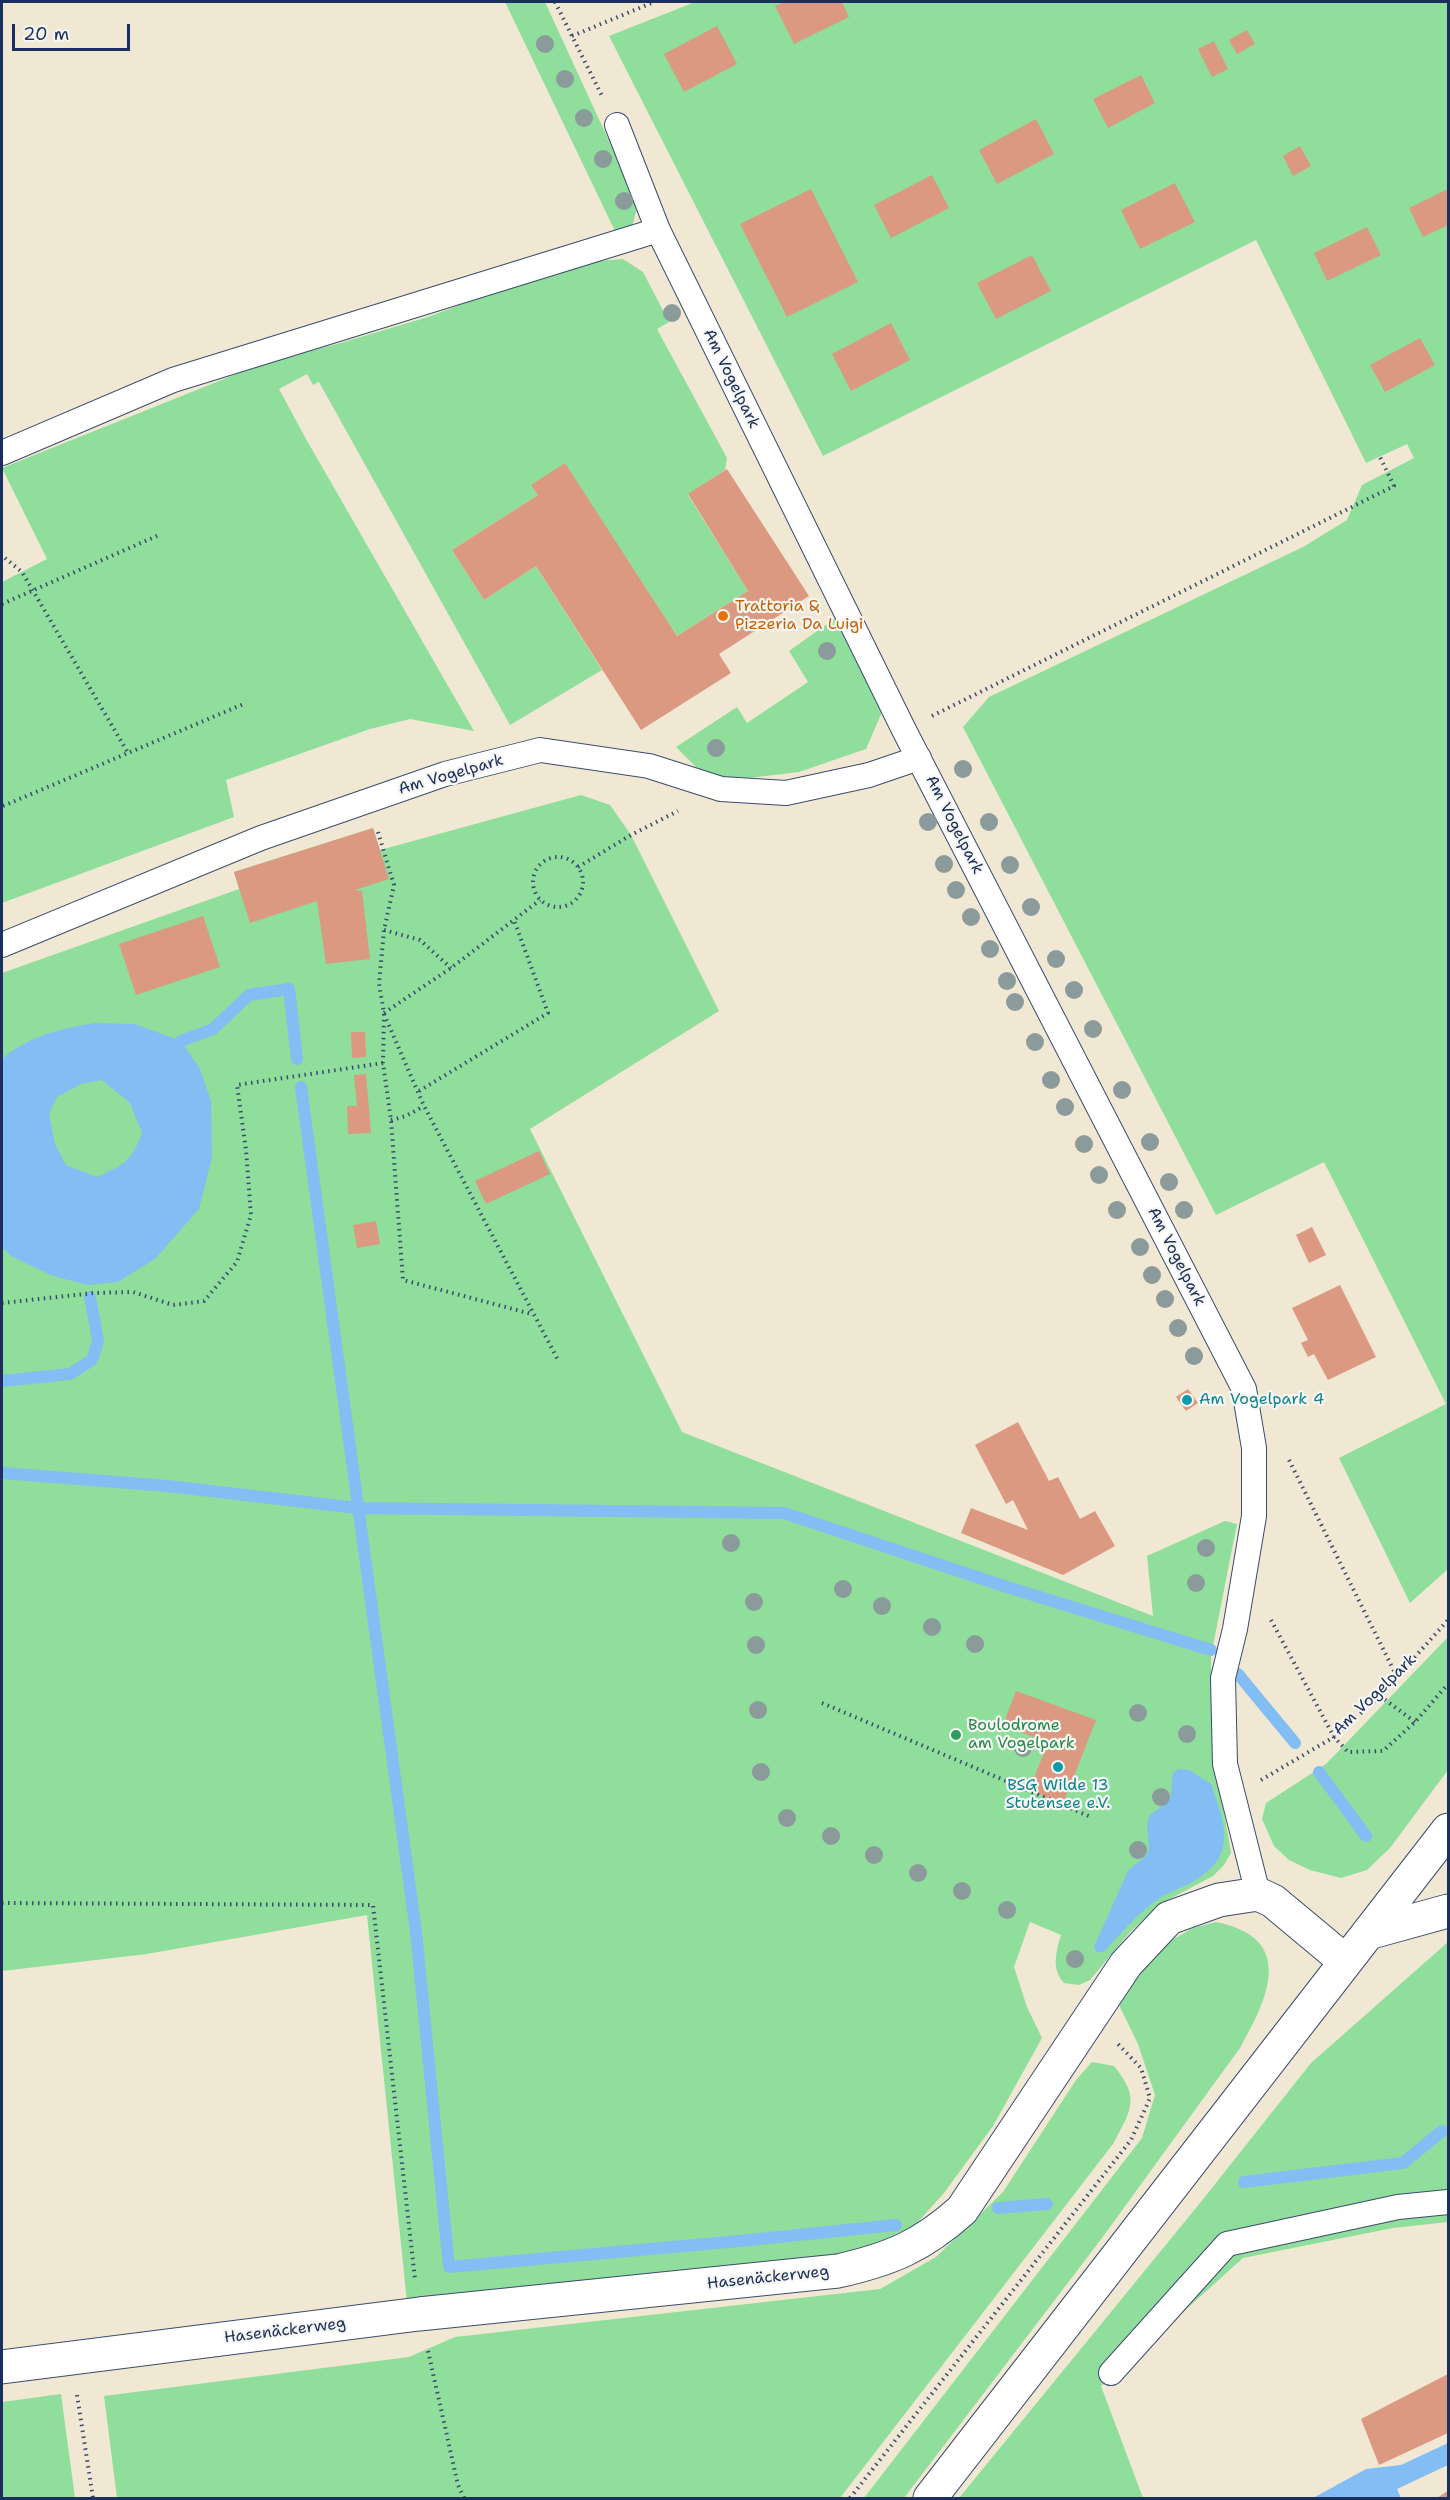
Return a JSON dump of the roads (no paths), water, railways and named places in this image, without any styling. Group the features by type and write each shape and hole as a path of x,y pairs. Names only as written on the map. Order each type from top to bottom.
{"street":[{"path":"930,2499 1345,1961 1449,1830"},
{"path":"1258,1894 1273,1901 1345,1961"},
{"name":"Hasenäckerweg","path":"2,2367 419,2314 838,2271 878,2262 914,2246 944,2226 962,2210 1126,1964 1169,1918 1220,1900 1258,1894"},
{"path":"1368,1933 1449,1911"}],"lane":[{"name":"Am Vogelpark","path":"617,125 658,230 904,730 1244,1389 1254,1448 1254,1516 1223,1678 1225,1764 1258,1894"},
{"path":"2,453 173,380 658,230"},
{"name":"Am Vogelpark","path":"2,945 250,842 315,818 446,774 540,750 649,765 722,789 786,793 869,775 919,758"},
{"path":"1111,2373 1227,2244 1398,2207 1449,2202"}],"water":[{"path":"135,1024 181,1041 200,1069 211,1101 212,1157 199,1209 155,1259 118,1282 88,1285 53,1276 11,1256 2,1247 2,1059 34,1039 83,1025","holes":["102,1080 130,1103 142,1133 126,1161 97,1177 66,1165 55,1144 49,1114 57,1097 81,1084"]},
{"path":"1179,1769 1189,1770 1211,1784 1223,1826 1222,1850 1217,1861 1208,1871 1161,1897 1138,1916 1104,1952 1097,1952 1094,1947 1128,1871 1147,1855 1149,1816 1170,1800 1173,1773"},
{"path":"1448,2443 1448,2465 1397,2489 1401,2498 1313,2498 1366,2469 1401,2465"}],"waterway":[{"path":"181,1041 213,1029 249,995 289,989 297,1059"},
{"path":"301,1087 416,1932 449,2267 896,2225"},
{"path":"2,1381 70,1374 92,1360 98,1341 90,1297"},
{"path":"2,1473 167,1486 357,1508 784,1513 1007,1587 1211,1650"},
{"path":"1238,1674 1295,1743"},
{"path":"1319,1772 1366,1836"},
{"path":"1244,2182 1403,2163 1442,2131"},
{"path":"998,2208 1047,2204"}],"place":[{"name":"Trattoria & Pizzeria Da Luigi","path":"723,616"},
{"name":"Am Vogelpark 4","path":"1187,1400"},
{"name":"Boulodrome am Vogelpark","path":"956,1735"},
{"name":"BSG Wilde 13 Stutensee e.V.","path":"1058,1767"}]}
